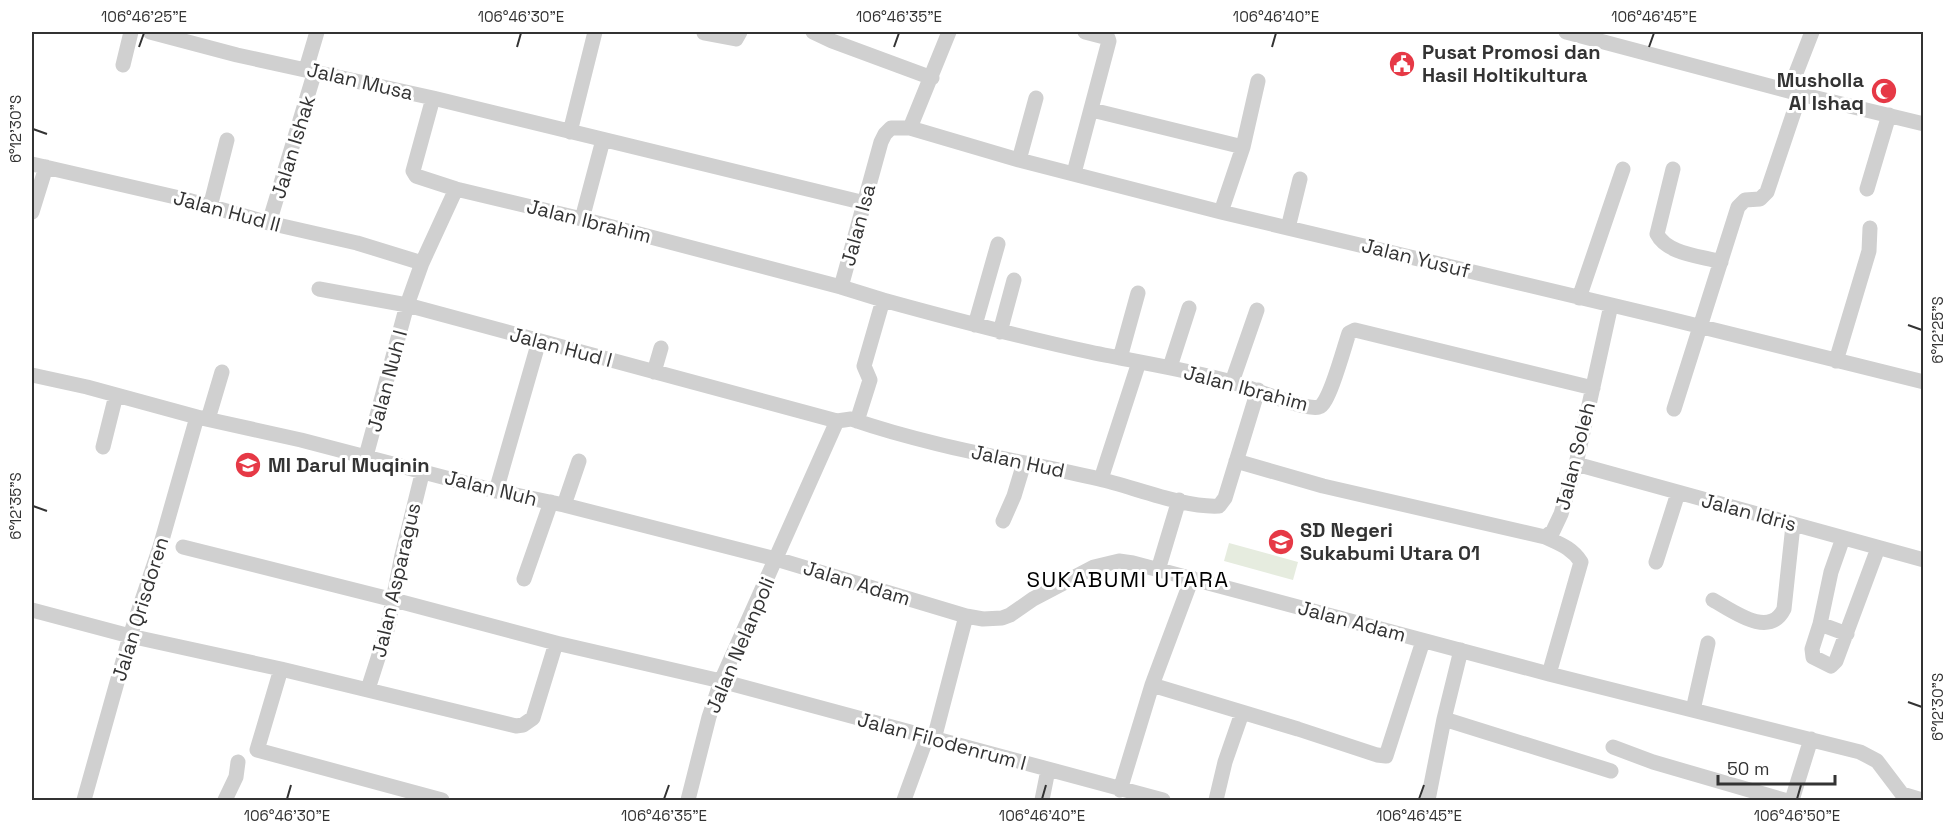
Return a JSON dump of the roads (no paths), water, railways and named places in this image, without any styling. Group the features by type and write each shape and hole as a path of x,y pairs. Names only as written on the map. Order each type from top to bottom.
{"street":[{"path":"123,65 131,32"},
{"name":"Jalan Musa","path":"150,32 193,37 311,70 865,203"},
{"name":"Jalan Ishak","path":"269,223 311,70 317,32"},
{"path":"570,132 595,32"},
{"path":"704,33 736,39 740,32"},
{"path":"813,32 932,78"},
{"path":"910,128 949,32"},
{"path":"1074,173 1110,41 1108,38 1085,32"},
{"path":"1566,32 1923,124"},
{"path":"1674,409 1741,203 1745,200 1760,200 1767,192 1812,32"},
{"path":"1221,212 1243,147 1258,81"},
{"name":"Jalan Ibrahim","path":"433,98 413,174 456,189 582,219 841,287"},
{"path":"1019,160 1036,98"},
{"path":"1092,110 1243,147"},
{"path":"1867,189 1889,115"},
{"name":"Jalan Isa","path":"883,300 841,287 881,142 891,128 910,128"},
{"name":"Jalan Yusuf","path":"910,128 1019,160 1221,212 1923,380"},
{"path":"210,207 227,140"},
{"path":"582,219 603,140"},
{"path":"32,212 39,166"},
{"name":"Jalan Hud II","path":"39,166 184,198 269,223 357,243 422,263"},
{"path":"1579,298 1623,169"},
{"path":"1673,169 1657,234 1660,241 1668,247 1721,261"},
{"path":"1288,228 1300,179"},
{"path":"407,305 422,263 456,189"},
{"path":"1836,361 1869,251 1870,228"},
{"path":"975,325 998,244"},
{"path":"1000,332 1014,280"},
{"name":"Jalan Hud I","path":"319,289 407,305 837,421"},
{"path":"1120,358 1138,293"},
{"path":"776,559 837,421 846,418 857,421 870,380 864,366 883,300"},
{"name":"Jalan Ibrahim","path":"883,300 1000,332 1232,382 1300,405 1320,407 1329,393 1349,333 1355,330 1593,388"},
{"name":"Jalan Nuh I","path":"366,456 407,305"},
{"name":"Jalan Soleh","path":"1545,537 1553,531 1558,522 1576,464 1611,305"},
{"path":"1170,367 1189,308"},
{"path":"1232,382 1257,310"},
{"path":"496,491 538,341"},
{"path":"654,372 661,348"},
{"path":"1101,479 1139,363"},
{"name":"Jalan Qrisdoren","path":"84,801 130,636 202,418 222,372"},
{"name":"Jalan Nuh","path":"32,375 776,559"},
{"path":"1258,390 1236,461 1323,486 1545,537 1567,547 1575,554 1581,562 1550,674"},
{"path":"103,447 116,395"},
{"name":"Jalan Hud","path":"857,421 945,445 1101,479 1179,500 1214,506 1222,504 1236,461"},
{"path":"524,579 579,461"},
{"path":"1003,520 1014,496 1024,463"},
{"name":"Jalan Idris","path":"1576,464 1923,560"},
{"name":"Jalan Asparagus","path":"368,689 387,630 402,555 423,470"},
{"path":"1656,562 1678,493"},
{"path":"1158,570 1179,500"},
{"path":"1713,600 1749,620 1773,621 1780,617 1784,609 1793,525"},
{"path":"1843,538 1831,572 1812,649 1812,655 1831,666 1836,661 1847,634 1878,548"},
{"name":"Jalan Filodenrum I","path":"183,547 556,643 721,681 1163,801"},
{"name":"Jalan Adam","path":"776,559 966,616 983,619 1010,615 1033,599 1094,567 1119,561 1192,578 1550,674 1860,752 1877,761 1902,794 1922,801"},
{"name":"Jalan Nelanpoli","path":"688,801 709,717 721,681 776,559"},
{"path":"1120,790 1152,685 1192,578"},
{"path":"32,610 130,636 368,689 516,726 523,725 533,718 556,643"},
{"path":"904,801 931,738 966,616"},
{"path":"1820,624 1847,634"},
{"path":"1152,685 1386,756 1423,641"},
{"path":"1693,710 1708,643"},
{"path":"1428,801 1444,719 1461,650"},
{"path":"281,669 257,750 432,799"},
{"path":"1216,801 1225,762 1242,713"},
{"path":"1444,719 1611,771"},
{"path":"1792,801 1811,739"},
{"path":"1613,747 1653,762 1784,801"},
{"path":"225,801 236,777 238,762"},
{"path":"1042,801 1048,770"}],"place":[{"name":"Pusat Promosi dan Hasil Holtikultura","path":"1402,64"},
{"name":"Musholla Al Ishaq","path":"1884,91"},
{"name":"MI Darul Muqinin","path":"248,465"},
{"name":"SD Negeri Sukabumi Utara 01","path":"1281,542"}],"district":[{"name":"SUKABUMI UTARA","path":"1128,579"}]}
